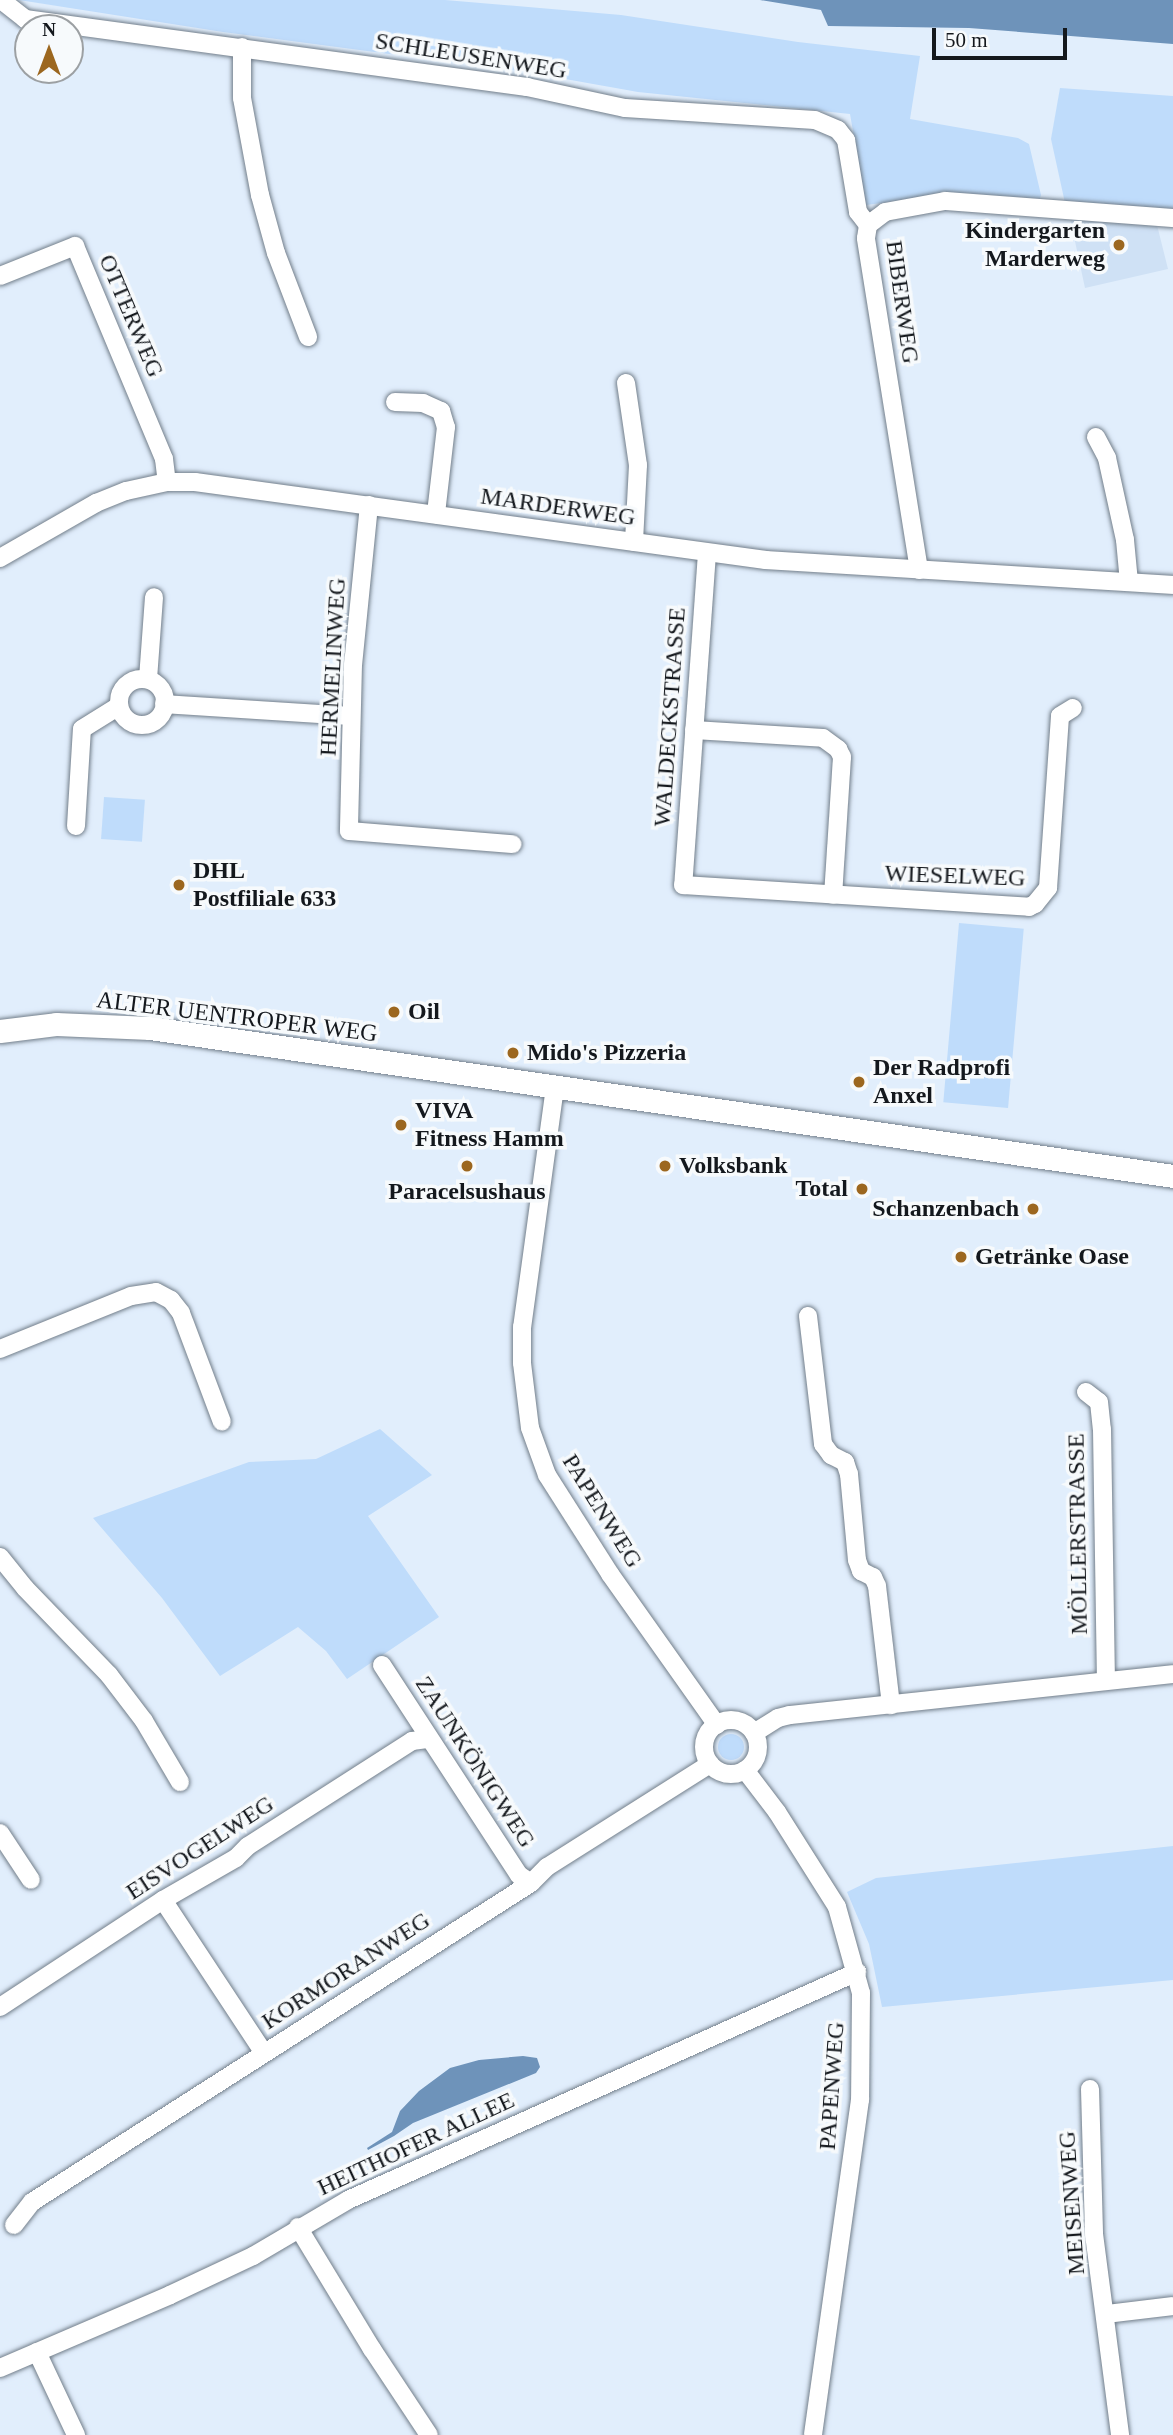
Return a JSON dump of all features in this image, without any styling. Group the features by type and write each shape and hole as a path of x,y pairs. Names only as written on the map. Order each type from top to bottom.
{"street":[{"name":"SCHLEUSENWEG","path":"1,0 25,19 527,88 625,108 815,120 838,130 846,140 858,212 867,225"},
{"path":"242,47 242,98 260,195 276,253 308,337"},
{"name":"BIBERWEG","path":"919,570 866,238 867,225 885,212 945,201 1173,218"},
{"name":"OTTERWEG","path":"0,276 75,246 164,459 167,482"},
{"path":"626,383 638,465 634,542"},
{"path":"395,402 423,403 441,411 446,427 436,514"},
{"path":"1096,437 1107,458 1125,540 1129,582"},
{"name":"MARDERWEG","path":"0,558 96,503 126,491 167,482 195,482 707,553 919,570 1173,585"},
{"name":"HERMELINWEG","path":"369,505 357,601 349,716 353,726 349,831 512,844"},
{"name":"WALDECKSTRASSE","path":"683,885 707,553"},
{"path":"148,680 154,597"},
{"path":"76,826 82,729 119,706 124,688 137,680 148,680 162,692 164,704 161,714 148,724 128,721 119,706"},
{"path":"164,704 349,716"},
{"name":"WIESELWEG","path":"683,885 1029,906 1040,901 1048,888 1060,716 1073,708"},
{"path":"694,730 823,738 838,749 842,757 833,895"},
{"name":"ALTER UENTROPER WEG","path":"0,1031 56,1024 150,1028 1173,1176"},
{"name":"PAPENWEG","path":"555,1087 522,1327 522,1373 530,1428 547,1475 610,1574 716,1725"},
{"path":"0,1349 131,1296 156,1292 171,1300 181,1313 222,1422"},
{"path":"808,1316 823,1444 831,1455 845,1462 849,1474 857,1560 861,1572 873,1577 877,1586 891,1705"},
{"name":"MÖLLERSTRASSE","path":"1086,1392 1099,1402 1102,1429 1106,1681"},
{"path":"0,1557 25,1588 109,1675 144,1721 180,1782"},
{"name":"ZAUNKÖNIGWEG","path":"382,1665 519,1875 531,1883"},
{"path":"754,1733 778,1718 790,1715 1173,1674"},
{"path":"733,1720 754,1733 758,1749 756,1758 745,1770 729,1774 710,1764 705,1745 716,1725 733,1720"},
{"name":"EISVOGELWEG","path":"0,2007 163,1900 236,1858 248,1846 412,1741 429,1739"},
{"name":"KORMORANWEG","path":"14,2225 32,2202 531,1883 547,1867 710,1764"},
{"name":"PAPENWEG","path":"745,1770 777,1812 837,1908 857,1972 863,2035 860,2100 813,2435"},
{"path":"0,1833 31,1880"},
{"path":"163,1900 264,2053"},
{"name":"HEITHOFER ALLEE","path":"0,2368 253,2256 298,2227 348,2200 857,1972"},
{"name":"MEISENWEG","path":"1090,2089 1094,2234 1120,2435"},
{"path":"298,2227 372,2349 429,2435"},
{"path":"1106,2314 1173,2306"},
{"path":"37,2352 76,2435"}],"shaded area":[{"path":"19,0 445,0 621,15 798,42 920,56 910,119 1018,138 1029,144 1041,195 1039,201 944,195 866,205 850,114 638,92 526,72 223,32"},
{"path":"760,0 1173,0 1173,44 969,28 828,26 821,10"},
{"path":"1060,88 1173,96 1173,210 1065,203 1051,139"},
{"name":"Kindergarten Marderweg","path":"1070,218 1156,221 1168,269 1085,288"},
{"path":"104,797 145,800 142,842 101,839"},
{"path":"959,923 1024,929 1008,1108 943,1102"},
{"path":"380,1429 432,1475 368,1516 439,1617 347,1679 326,1651 298,1627 220,1676 162,1598 93,1518 249,1462 316,1459"},
{"path":"731,1734 740,1738 744,1747 740,1756 731,1760 722,1756 718,1747 722,1738"},
{"path":"1173,1846 1173,1980 882,2007 869,1944 847,1892 876,1878"},
{"path":"523,2056 537,2058 540,2067 536,2073 413,2123 368,2150 367,2148 392,2132 400,2111 419,2091 450,2068 479,2060"}],"place":[{"name":"Kindergarten Marderweg","path":"1119,245"},
{"name":"DHL Postfiliale 633","path":"179,885"},
{"name":"Oil","path":"394,1012"},
{"name":"Mido's Pizzeria","path":"513,1053"},
{"name":"Der Radprofi Anxel","path":"859,1082"},
{"name":"VIVA Fitness Hamm","path":"401,1125"},
{"name":"Paracelsushaus","path":"467,1166"},
{"name":"Volksbank","path":"665,1166"},
{"name":"Total","path":"862,1189"},
{"name":"Schanzenbach","path":"1033,1209"},
{"name":"Getränke Oase","path":"961,1257"}]}
